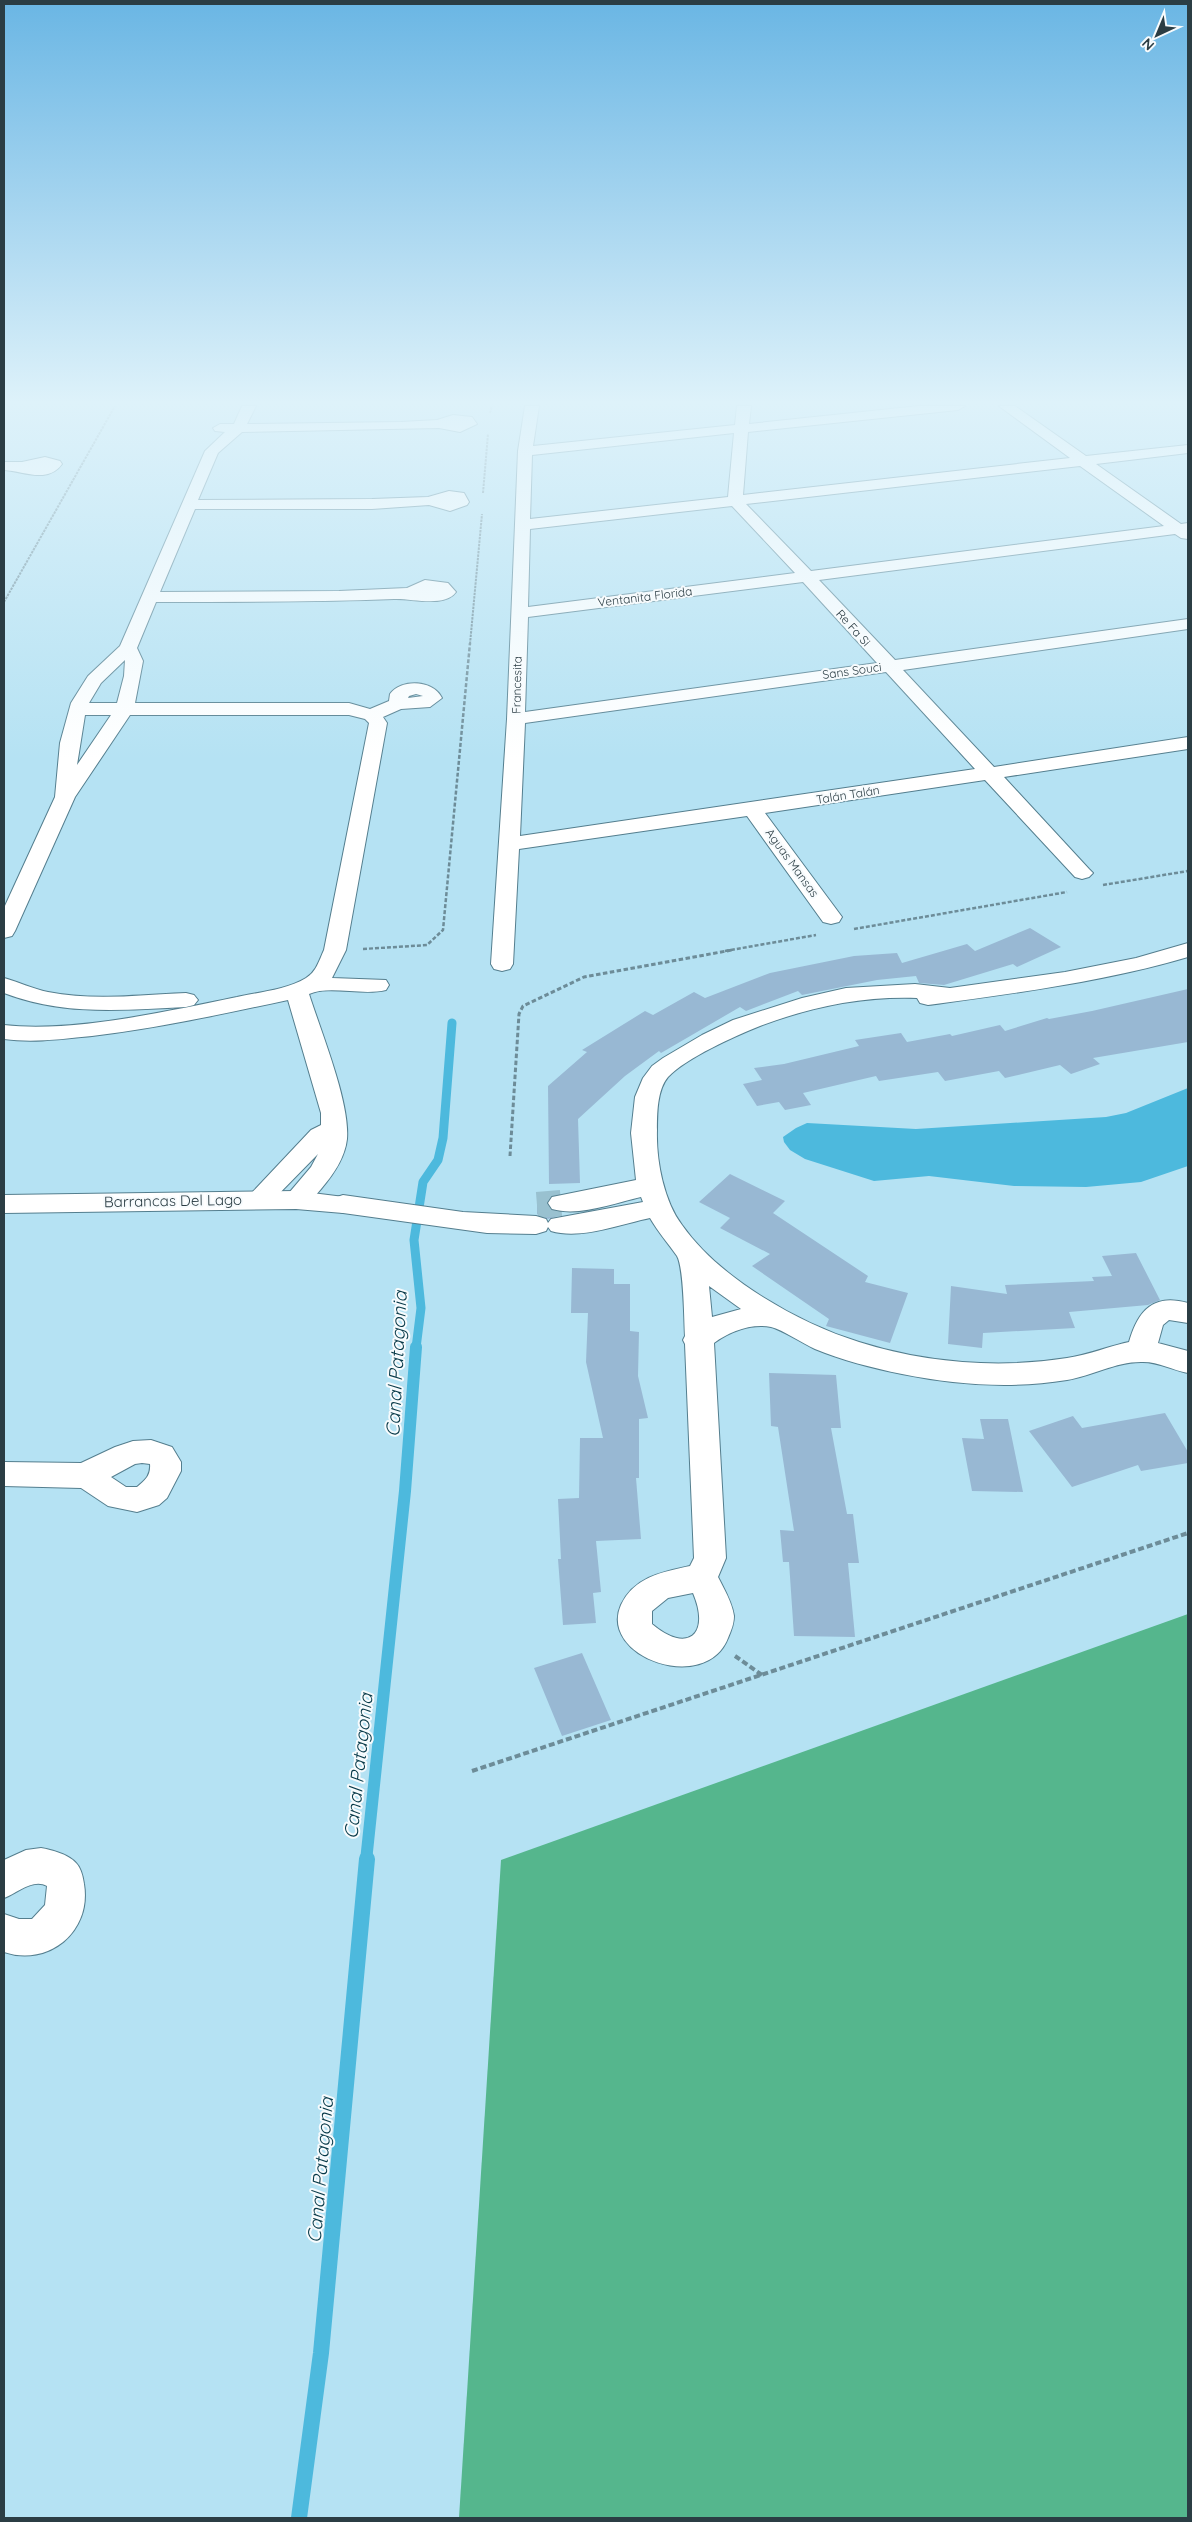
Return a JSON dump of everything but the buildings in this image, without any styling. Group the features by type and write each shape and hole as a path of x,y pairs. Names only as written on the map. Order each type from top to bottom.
{"street":[{"path":"65,797 67,749 84,694 94,680 128,648 181,524"},
{"path":"522,525 534,524"},
{"name":"Re Fa Si","path":"755,524 807,576 888,666 1082,873"},
{"path":"1173,524 1185,532"},
{"name":"Francesita","path":"502,964 516,719 522,525"},
{"name":"Ventanita Florida","path":"518,613 807,576 1185,532"},
{"path":"150,597 340,596 410,592"},
{"name":"Sans Souci","path":"516,719 1188,624"},
{"path":"5,926 65,797 124,708 133,676 134,661 128,648"},
{"path":"79,709 349,709 372,714 398,704"},
{"path":"307,986 326,974 335,950 378,723 372,714"},
{"name":"Talán Talán","path":"508,843 535,842 1188,743"},
{"name":"Aguas Mansas","path":"752,810 831,917"},
{"path":"1102,970 1127,955 1188,936"},
{"path":"1188,950 1140,964 1025,986 946,994 827,1014 787,1025 720,1053 648,1098 644,1145 655,1196 672,1231 691,1253 736,1290 776,1317 827,1342 897,1362 938,1369 992,1373 1067,1369 1142,1351 1188,1362"},
{"path":"4,985 23,994 62,1003 265,998"},
{"path":"4,1032 27,1034 101,1028 150,1021 265,998 307,986 378,985"},
{"path":"296,1200 322,1172 334,1140 332,1129 334,1112 307,986"},
{"path":"258,1200 320,1136 332,1129"},
{"name":"Barrancas Del Lago","path":"4,1204 296,1200 355,1206 497,1226 549,1214 589,1222 655,1196"},
{"path":"691,1253 697,1297 697,1340 710,1558 702,1577"},
{"path":"1142,1351 1146,1328 1150,1318 1170,1310 1188,1313"},
{"path":"697,1340 730,1320 747,1316 776,1317"},
{"path":"4,1474 86,1475"},
{"path":"4,1880 16,1872 36,1865 54,1868 64,1876 67,1902 52,1929 37,1938 17,1940 4,1933"}],"path":[{"path":"4,602 48,524"},
{"path":"335,950 417,947 427,945 443,930 480,524"},
{"path":"1101,886 1188,870"},
{"path":"849,930 1072,891"},
{"path":"510,1156 519,1014 523,1006 584,977 820,934"},
{"path":"472,1771 1188,1533"}],"green space":[{"path":"1188,1614 1188,2518 459,2518 501,1860"}],"water":[{"path":"1188,1088 1188,1166 1141,1182 1086,1187 1014,1186 929,1176 874,1181 805,1159 790,1150 783,1137 807,1123 916,1129 1106,1117 1126,1113"}],"waterway":[{"name":"Canal Patagonia","path":"416,1348 421,1308 414,1240 423,1182 438,1160 443,1138 452,1023"},
{"name":"Canal Patagonia","path":"366,1861 405,1491 416,1347"},
{"name":"Canal Patagonia","path":"299,2518 321,2353 367,1859"}],"tunnel":[{"path":"537,1205 561,1203"}]}
